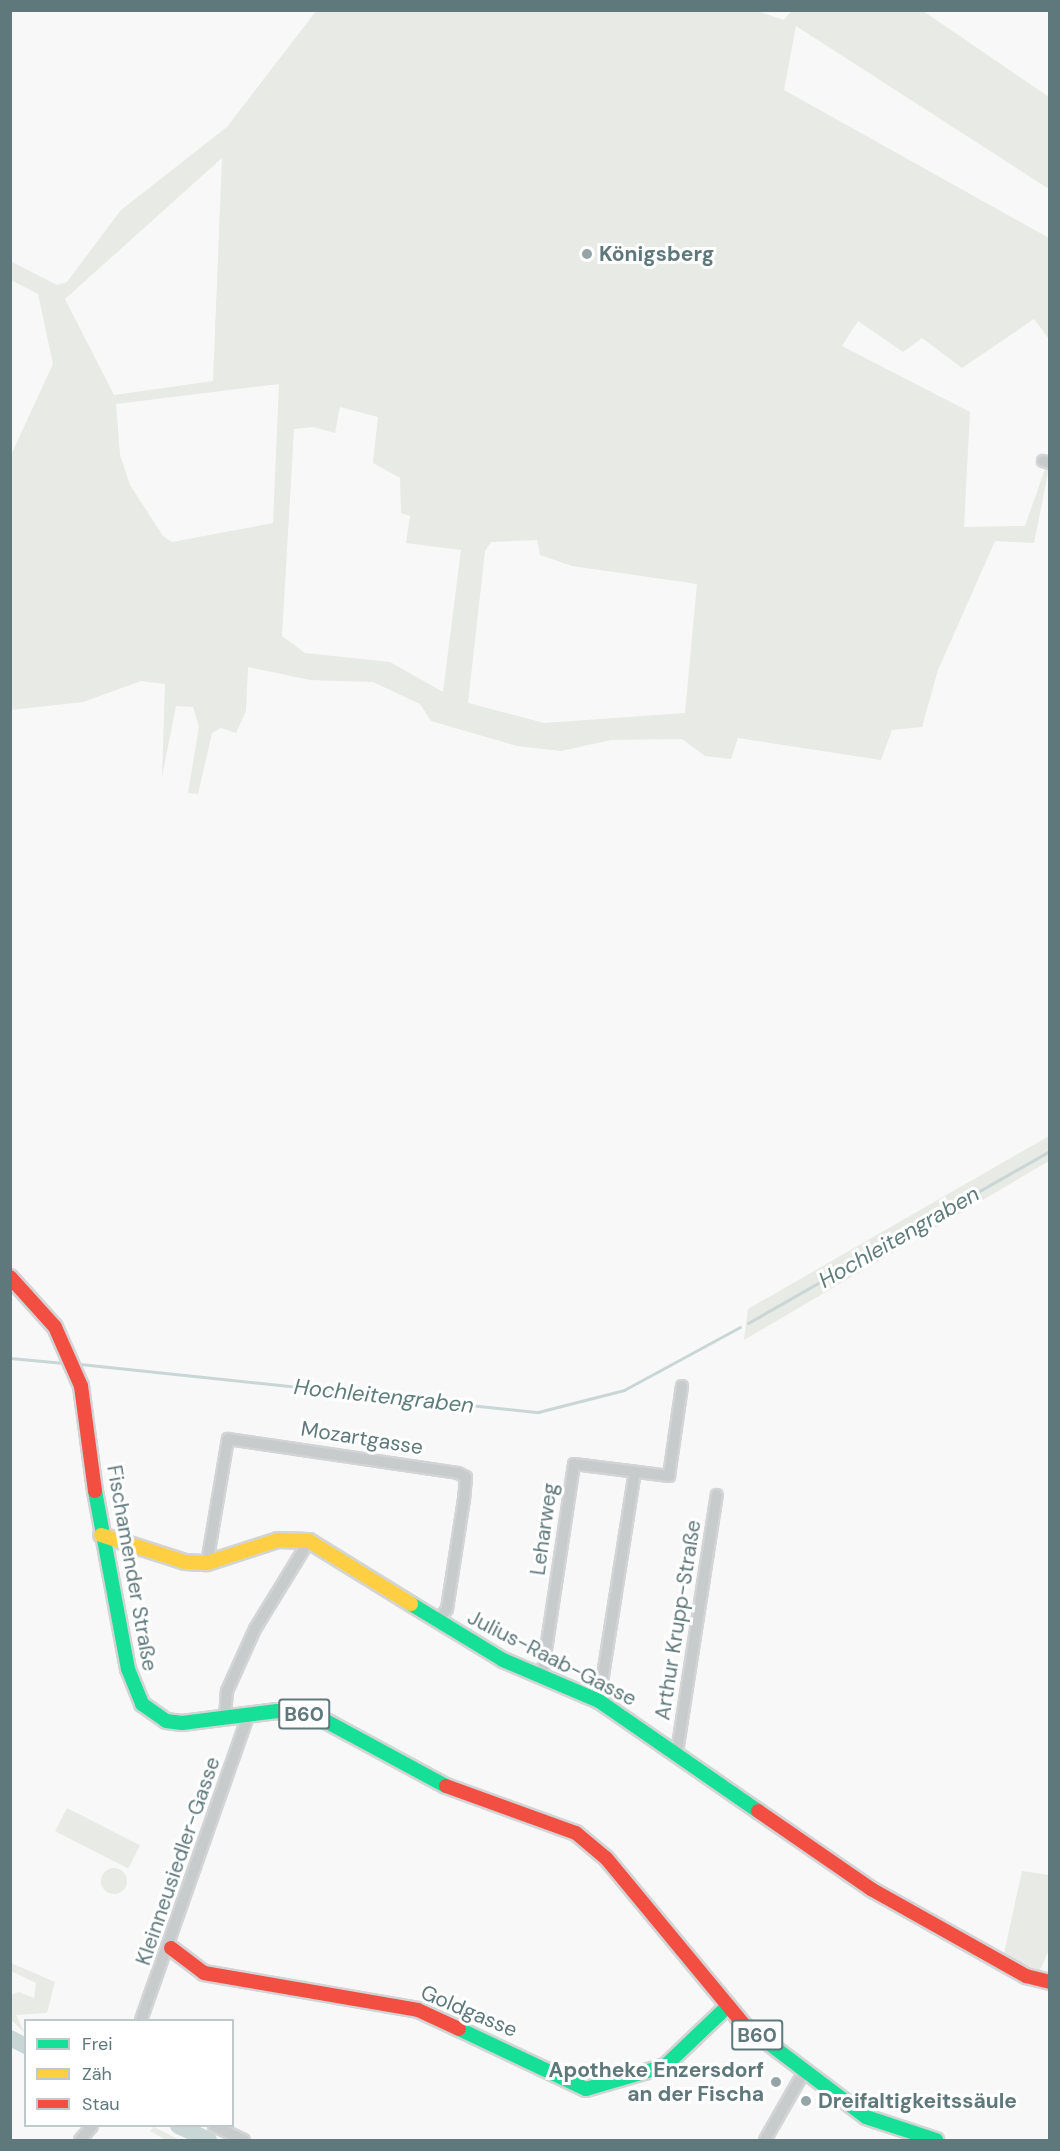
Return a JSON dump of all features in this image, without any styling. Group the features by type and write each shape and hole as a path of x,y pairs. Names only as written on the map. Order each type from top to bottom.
{"street":[{"name":"Fischamender Straße","path":"10,1277 47,1316 74,1365 101,1535 128,1670 141,1704 166,1721 288,1712 322,1719 469,1797 576,1833 606,1858 728,2007"},
{"name":"Leharweg","path":"542,1676 574,1464 669,1476 682,1386"},
{"name":"Mozartgasse","path":"207,1563 228,1439 458,1473 466,1477 464,1499 447,1609 437,1622"},
{"path":"599,1701 635,1472"},
{"name":"Arthur Krupp-Straße","path":"677,1752 717,1494"},
{"path":"101,1535 185,1562 207,1563 278,1540 309,1541 255,1629 227,1691 225,1718"},
{"name":"Julius-Raab-Gasse","path":"309,1541 437,1622 542,1676 599,1701 677,1752 871,1889 1026,1976 1050,1982"},
{"name":"Kleinneusiedler-Gasse","path":"141,2019 171,1947 249,1714"},
{"name":"Goldgasse","path":"171,1947 204,1973 418,2010 585,2088 665,2066 728,2007"},
{"name":"B60","path":"728,2007 804,2072 849,2106 917,2138 936,2140"},
{"path":"765,2140 804,2072"},
{"path":"80,2140 91,2127"},
{"path":"216,2127 244,2140"}],"shaded area":[{"path":"754,10 784,20 791,11 923,11 1049,97 1049,189 796,26 784,90 1049,238 1049,339 1034,319 962,368 922,338 903,352 858,321 842,346 970,412 964,527 1025,526 1046,466 1049,468 1034,543 995,541 938,670 922,727 892,730 881,760 738,738 731,759 705,756 682,739 611,740 561,751 517,746 431,721 420,704 373,682 310,680 248,667 246,711 236,733 221,728 212,733 198,794 188,793 199,727 193,707 176,706 162,777 165,684 141,681 83,702 11,710 11,455 53,364 38,294 11,280 10,261 57,285 67,282 121,210 227,127 316,11","holes":["222,158 213,381 114,395 65,299","279,384 273,523 172,542 163,536 130,485 120,455 116,404","340,407 378,417 373,463 400,478 401,513 410,516 406,543 461,550 443,692 390,662 305,653 282,636 294,429 313,427 335,433","537,540 540,555 572,566 697,584 685,713 544,723 468,703 485,551 491,542"]},
{"path":"1049,1136 1049,1161 744,1340 748,1309"},
{"path":"67,1808 140,1845 128,1868 55,1831"},
{"path":"114,1868 123,1872 127,1881 123,1890 114,1894 105,1890 101,1881 105,1872"},
{"path":"1022,1871 1049,1875 1049,1950 1040,1970 1003,1958"},
{"path":"11,1963 55,1982 47,2013 16,2015 24,2032 11,2020 11,1995 19,1992 34,1998 36,1983 11,1971"},
{"path":"154,2127 180,2140 166,2140 150,2131"}],"waterway":[{"name":"Hochleitengraben","path":"748,1323 1050,1151"},
{"name":"Hochleitengraben","path":"80,1364 538,1412 624,1390 740,1327"},
{"name":"Hochleitengraben","path":"10,1358 64,1363"},
{"path":"10,2038 24,2045"},
{"path":"180,2127 209,2140"}],"traffic: fast":[{"path":"95,1491 128,1669 142,1704 166,1721 182,1723 277,1711 322,1719 446,1786"},
{"path":"411,1604 503,1660 599,1701 758,1811"},
{"path":"459,2029 586,2089 665,2066 727,2007"},
{"path":"763,2039 866,2117 936,2140"}],"traffic: slow":[{"path":"101,1535 185,1562 207,1563 278,1540 309,1541 411,1604"}],"traffic: jam":[{"path":"10,1277 55,1327 81,1386 95,1491"},
{"path":"446,1786 576,1833 606,1858 744,2025 763,2039"},
{"path":"758,1811 871,1889 1026,1976 1050,1982"},
{"path":"171,1948 204,1973 418,2010 459,2029"}],"place":[{"name":"Königsberg","path":"587,254"},
{"name":"Apotheke Enzersdorf an der Fischa","path":"776,2082"},
{"name":"Dreifaltigkeitssäule","path":"806,2101"}]}
